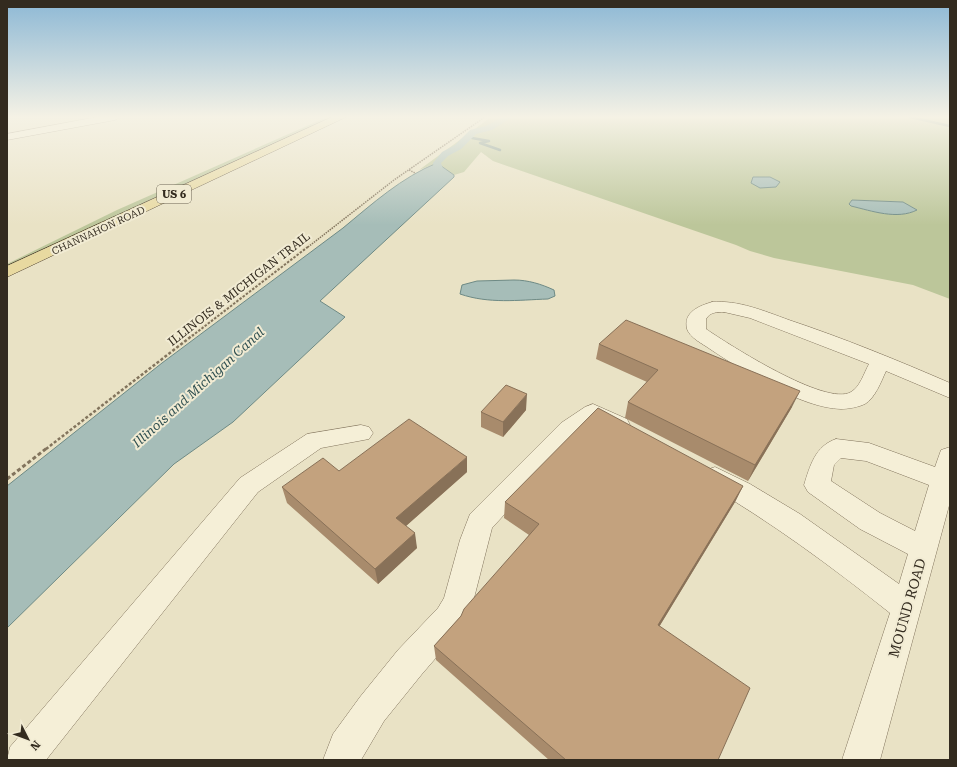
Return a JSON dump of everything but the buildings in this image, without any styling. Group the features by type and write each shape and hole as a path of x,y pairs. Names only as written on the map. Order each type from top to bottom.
{"main road":[{"name":"CHANNAHON ROAD","path":"138,198 240,153"},
{"name":"CHANNAHON ROAD","path":"7,272 264,153"},
{"name":"CHANNAHON ROAD","path":"7,257 110,210"}],"street":[{"path":"880,361 864,391 857,399 845,402 824,398 770,377 747,365 697,331 695,323 696,316 702,311 713,307 726,307 763,317 880,361 950,391"},
{"path":"342,760 346,747 372,710 410,662 449,619 458,602 480,522 490,511 569,429 594,412 639,436"},
{"path":"23,760 249,485 315,440 360,433"},
{"path":"924,549 870,522 817,485 823,462 836,448 869,452 947,468"},
{"path":"694,465 741,491 810,534 907,608"},
{"name":"MOUND ROAD","path":"861,760 947,468"}],"path":[{"name":"ILLINOIS & MICHIGAN TRAIL","path":"7,479 409,170 434,153"},
{"path":"409,170 415,173"}],"green space":[{"path":"246,153 256,153 7,268 7,264 117,210"},
{"path":"442,153 480,153 464,172 454,175 437,163 419,170"},
{"path":"482,153 950,153 950,299 913,285 774,258 750,251 493,161","holes":["852,200 903,202 917,210 901,214 884,214 851,206 849,204"]}],"water":[{"path":"437,163 454,175 454,177 320,301 345,317 233,422 174,464 7,628 7,486 162,363 343,228 388,192 400,183"},
{"path":"753,177 770,177 780,182 776,187 760,188 751,183"},
{"path":"852,200 903,202 917,210 901,214 884,214 851,206 849,204"},
{"path":"519,280 554,290 555,296 548,299 504,301 482,299 460,294 462,285 477,281"}],"waterway":[{"name":"Illinois and Michigan Canal","path":"429,180 439,172 437,163 447,153"}]}
